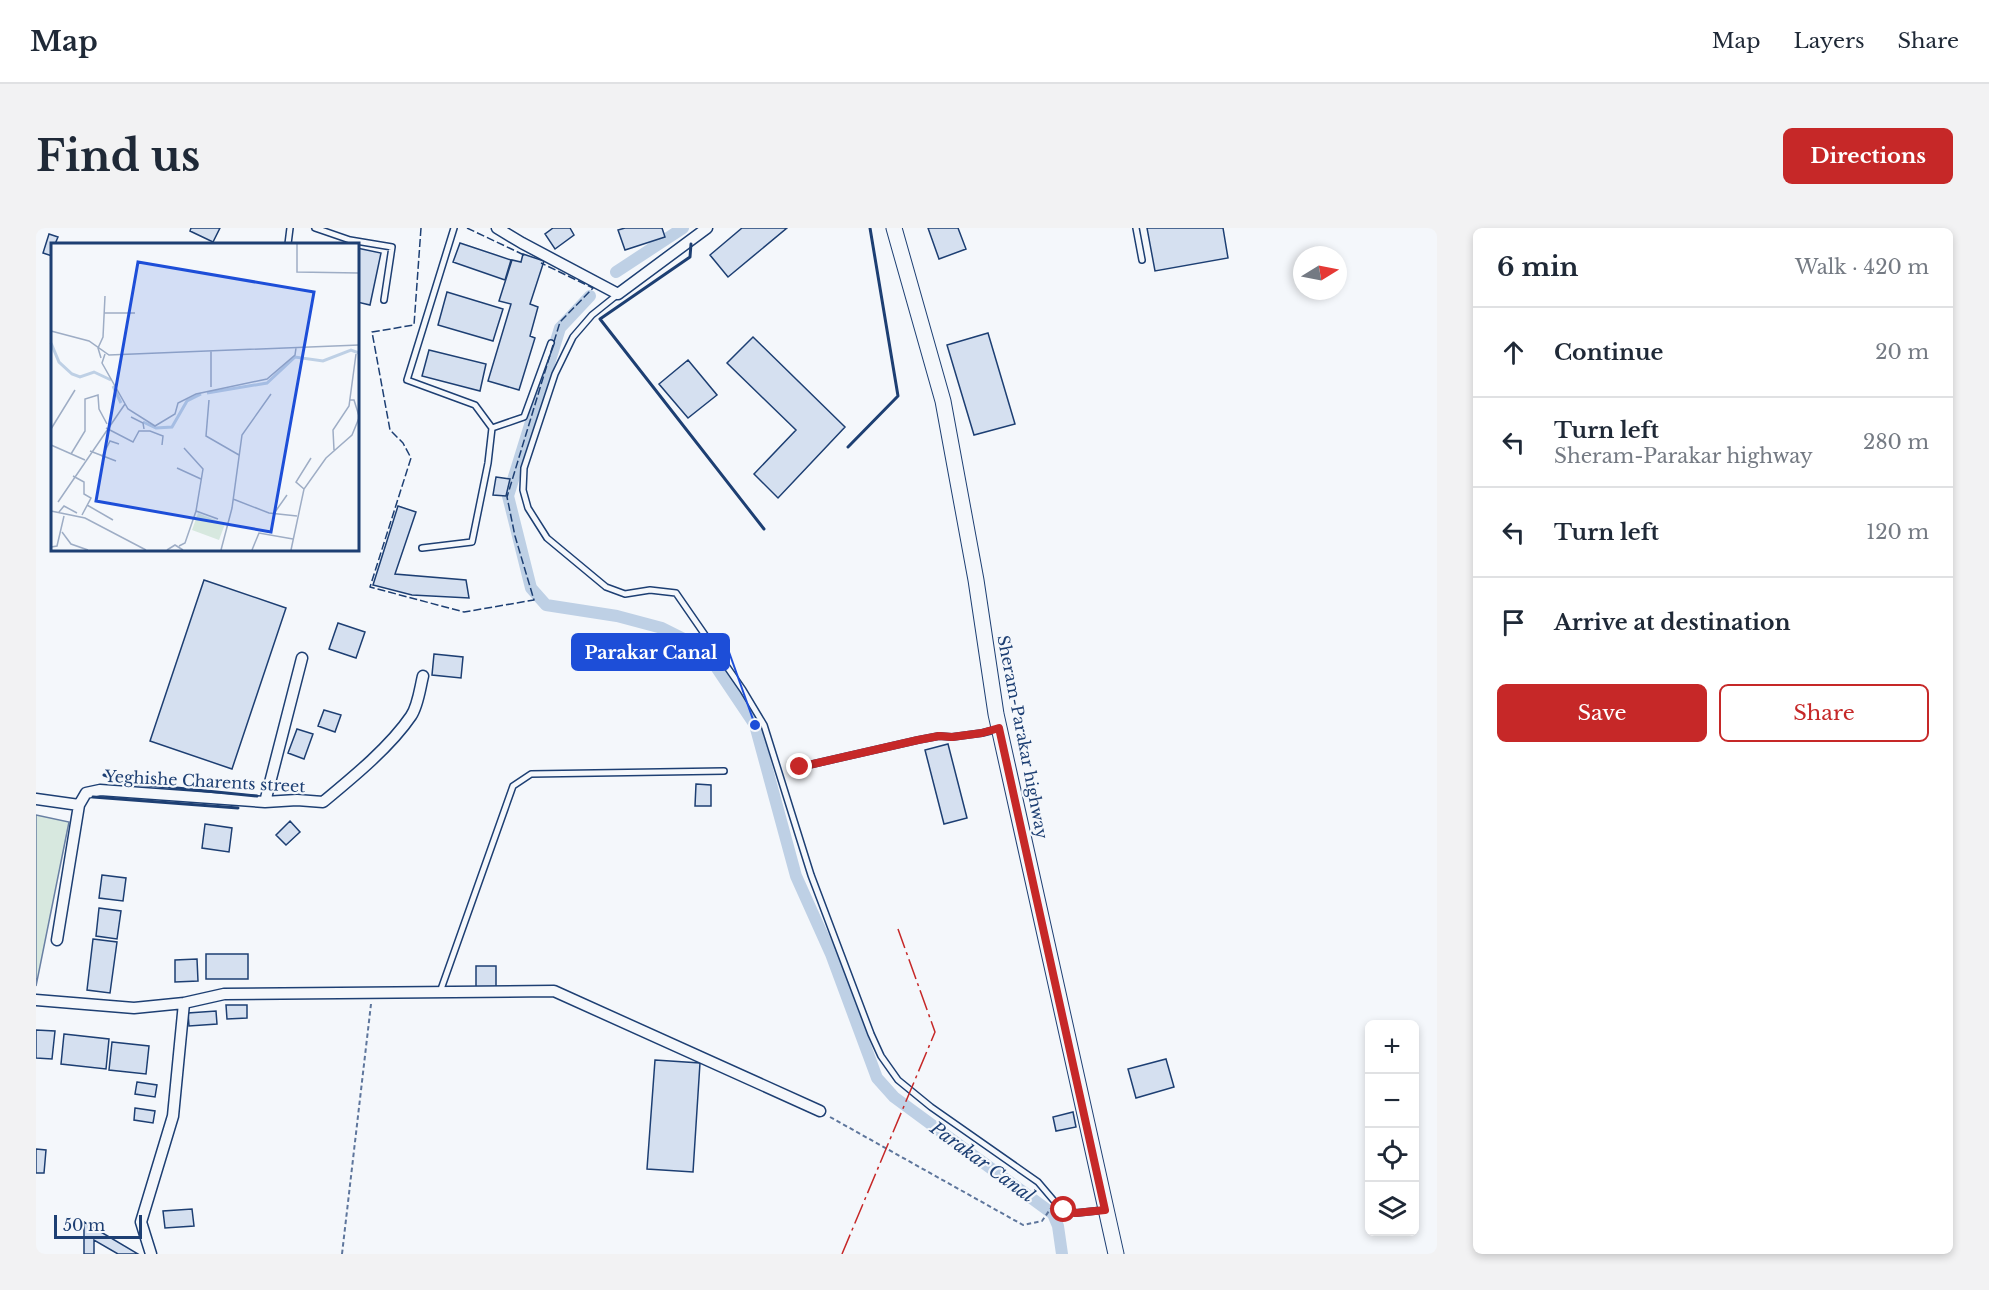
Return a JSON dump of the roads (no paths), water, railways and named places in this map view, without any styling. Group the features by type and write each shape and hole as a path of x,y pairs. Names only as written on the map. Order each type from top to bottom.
{"street":[{"path":"497,228 618,294 707,228"},
{"name":"Sheram-Parakar highway","path":"894,228 943,401 976,579 999,728 1116,1254"},
{"path":"265,802 302,658"},
{"name":"Yeghishe Charents street","path":"79,806 86,793 100,790 265,802 297,800 323,802 391,740 412,715 423,676"},
{"path":"36,799 79,806 57,940"},
{"path":"36,1000 135,1008 184,1003 224,994 554,991 820,1112"},
{"path":"151,1254 141,1222 173,1116 184,1003"}],"lane":[{"path":"288,243 290,228"},
{"path":"315,228 350,240 392,247 384,300"},
{"path":"422,548 472,543 488,463 492,428 475,405 407,380 454,228"},
{"path":"1136,228 1142,260"},
{"path":"618,294 592,315 573,337 555,374 524,468 523,490 528,508 547,538 606,587 625,594 650,590 676,593 743,690 764,725 811,875 871,1034 881,1056 898,1080 932,1107 1038,1182 1064,1210 1076,1213 1105,1210"},
{"path":"492,428 524,417 551,343"},
{"path":"800,767 918,740 982,733 999,728"},
{"path":"439,993 513,786 531,774 724,771"}],"waterway":[{"name":"Parakar Canal","path":"616,272 683,228"},
{"name":"Parakar Canal","path":"590,296 560,328 508,496 531,588 546,605 617,616 662,628 692,643 712,661 755,725 796,876 831,954 877,1078 894,1097 1053,1214 1058,1226 1062,1254"}],"place":[{"name":"Parakar Canal","path":"755,725"}]}
